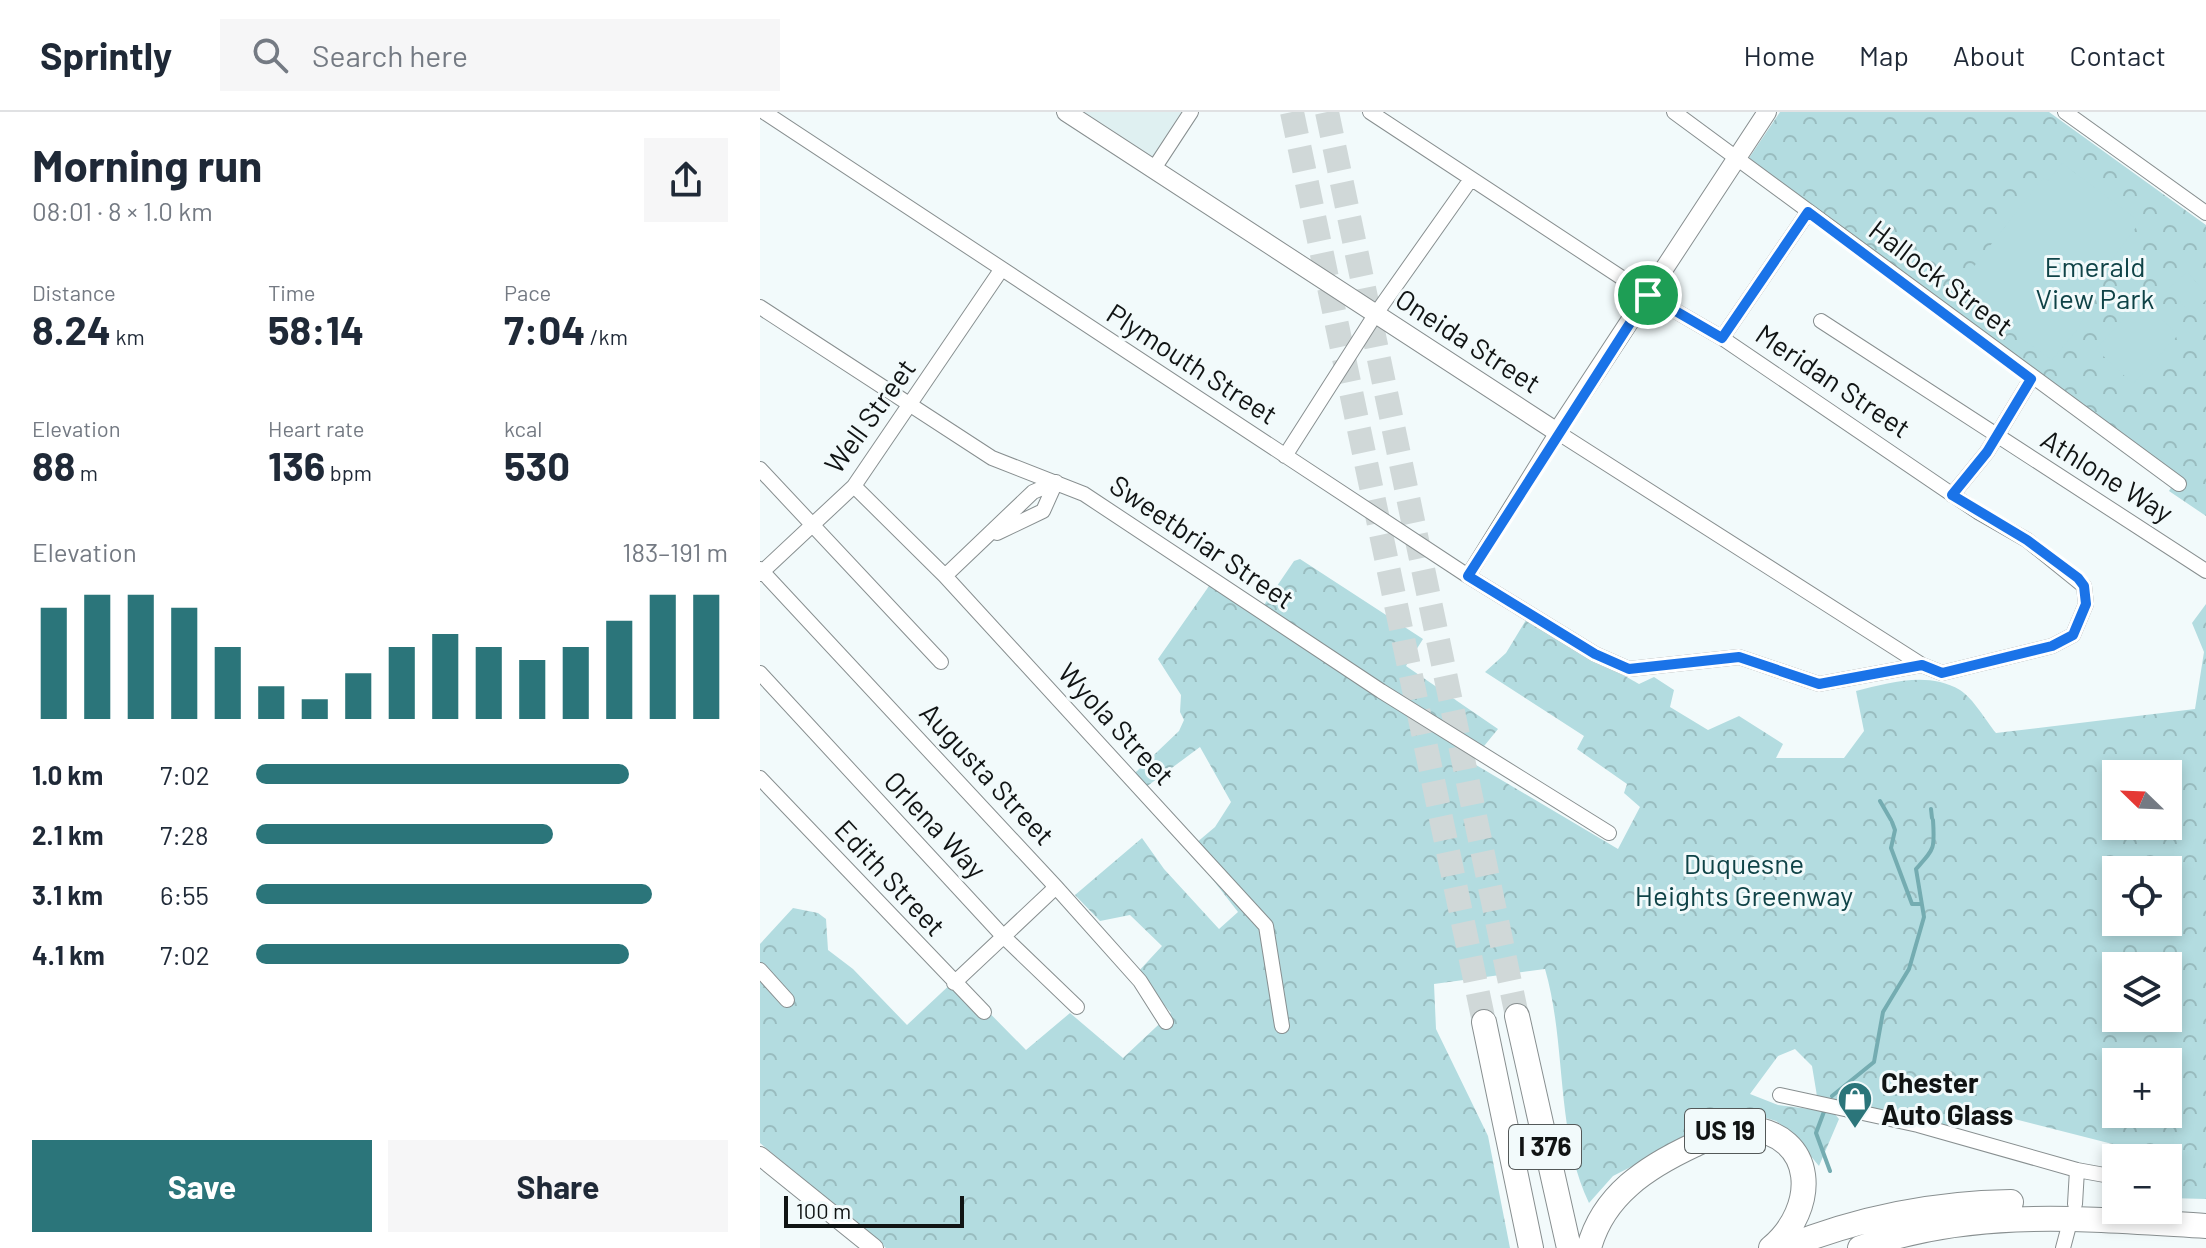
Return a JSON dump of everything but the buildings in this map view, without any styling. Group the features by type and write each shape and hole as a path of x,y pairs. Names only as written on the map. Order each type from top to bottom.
{"highway":[{"name":"I 376","path":"1517,1016 1569,1248"},
{"name":"I 376","path":"1484,1022 1531,1248"},
{"name":"US 19","path":"1589,1248 1602,1215 1633,1180 1675,1154 1720,1132 1739,1128 1760,1130 1779,1139 1796,1156 1804,1177 1804,1201 1796,1222 1771,1248"},
{"path":"1784,1248 1859,1221 1932,1206 2073,1211 2206,1226"},
{"path":"1860,1248 1959,1222 2102,1208"},
{"path":"2182,1210 2206,1212"},
{"path":"1895,1248 1959,1222"}],"street":[{"name":"Plymouth Street","path":"764,112 1468,576 1595,654 1629,669 1739,657 1819,684 1922,665"},
{"name":"Oneida Street","path":"1066,112 1375,315 1922,665"},
{"path":"1153,170 1191,112"},
{"name":"Meridan Street","path":"1370,112 1648,295 1722,338 1952,495 2027,540 2078,578 2084,586 2086,604 2073,635 2052,646 1942,673 1922,665"},
{"name":"Hallock Street","path":"1674,112 2031,379 2179,484"},
{"path":"1468,576 1557,432 1767,112"},
{"path":"2065,112 2206,213"},
{"path":"1285,456 1375,315 1471,179"},
{"path":"1722,338 1808,212"},
{"name":"Well Street","path":"761,571 854,486 1001,270"},
{"name":"Sweetbriar Street","path":"760,307 992,458 1084,494 1381,691 1609,833"},
{"name":"Athlone Way","path":"1821,321 2206,571"},
{"path":"1952,495 1997,437 2031,379"},
{"path":"760,469 941,662"},
{"path":"945,576 1033,492 1056,482"},
{"name":"Wyola Street","path":"854,486 945,576 1266,926 1282,1026"},
{"name":"Augusta Street","path":"761,571 1056,887 1140,981 1166,1022"},
{"name":"Orlena Way","path":"760,673 1002,935 1077,1007"},
{"name":"Edith Street","path":"760,778 984,1012"},
{"path":"954,983 1056,887"},
{"path":"760,970 787,1000"},
{"path":"1780,1095 1918,1125 2102,1175"},
{"path":"760,1156 874,1248"},
{"path":"2063,1248 2073,1211 2077,1170"}],"shaded area":[{"path":"1084,112 1183,112 1154,158"}],"green space":[{"name":"Emerald View Park","path":"1780,112 2049,112 2206,225 2206,516 2169,491 2178,476 1749,158"},
{"path":"2062,163 2140,222 2101,274 2096,293 2077,330 2052,360 1965,298 1961,283 2043,178 2048,181"},
{"path":"2187,272 2206,293 2206,300 2192,314 2168,289"},
{"path":"2141,300 2178,335 2133,384 2096,349"},
{"name":"Duquesne Heights Greenway","path":"1300,559 1423,639 1406,666 1498,729 1471,762 1618,849 1640,807 1624,793 1627,784 1577,749 1584,736 1485,672 1506,653 1526,620 1639,684 1654,677 1674,690 1670,707 1708,730 1739,716 1783,744 1776,758 1844,758 1864,731 1856,691 1908,680 1935,681 1960,690 1996,733 2195,709 2204,652 2192,623 2206,604 2206,1199 2182,1198 2182,1144 2112,1144 1983,1111 1979,1128 1958,1123 1956,1128 1817,1096 1812,1066 1795,1049 1778,1056 1750,1094 1778,1105 1833,1112 1839,1119 1819,1166 1790,1131 1776,1121 1756,1115 1729,1117 1613,1176 1589,1203 1571,1147 1552,998 1545,969 1434,984 1436,1029 1488,1136 1510,1248 886,1248 760,1143 760,944 793,908 818,913 826,919 828,950 853,969 907,1025 956,979 1026,1050 1070,1013 1123,1058 1171,1013 1137,973 1162,946 1130,915 1100,921 1075,895 1142,838 1164,869 1219,929 1238,912 1189,849 1215,827 1231,802 1200,747 1146,787 1134,774 1179,731 1184,720 1180,712 1181,695 1158,659 1216,576 1264,605 1294,561"}],"waterway":[{"path":"1880,801 1891,820"},
{"path":"1931,809 1932,818"},
{"path":"1832,1096 1874,1062 1883,1012 1909,969 1924,917 1916,869 1932,848 1933,820"},
{"path":"1892,822 1895,830 1891,848 1912,904 1920,904"},
{"path":"1825,1109 1816,1133 1830,1171"}],"tunnel":[{"path":"1292,112 1484,1022"},
{"path":"1327,112 1517,1016"}],"place":[{"name":"Chester Auto Glass","path":"1855,1130"}],"route":[{"path":"1808,212 2031,379 1987,452 1952,495 1994,523 2027,540 2078,578 2084,586 2086,604 2073,635 2052,646 1942,673 1922,665 1819,684 1739,657 1629,669 1595,654 1468,576 1557,432 1648,295 1722,338 1808,212"}]}
